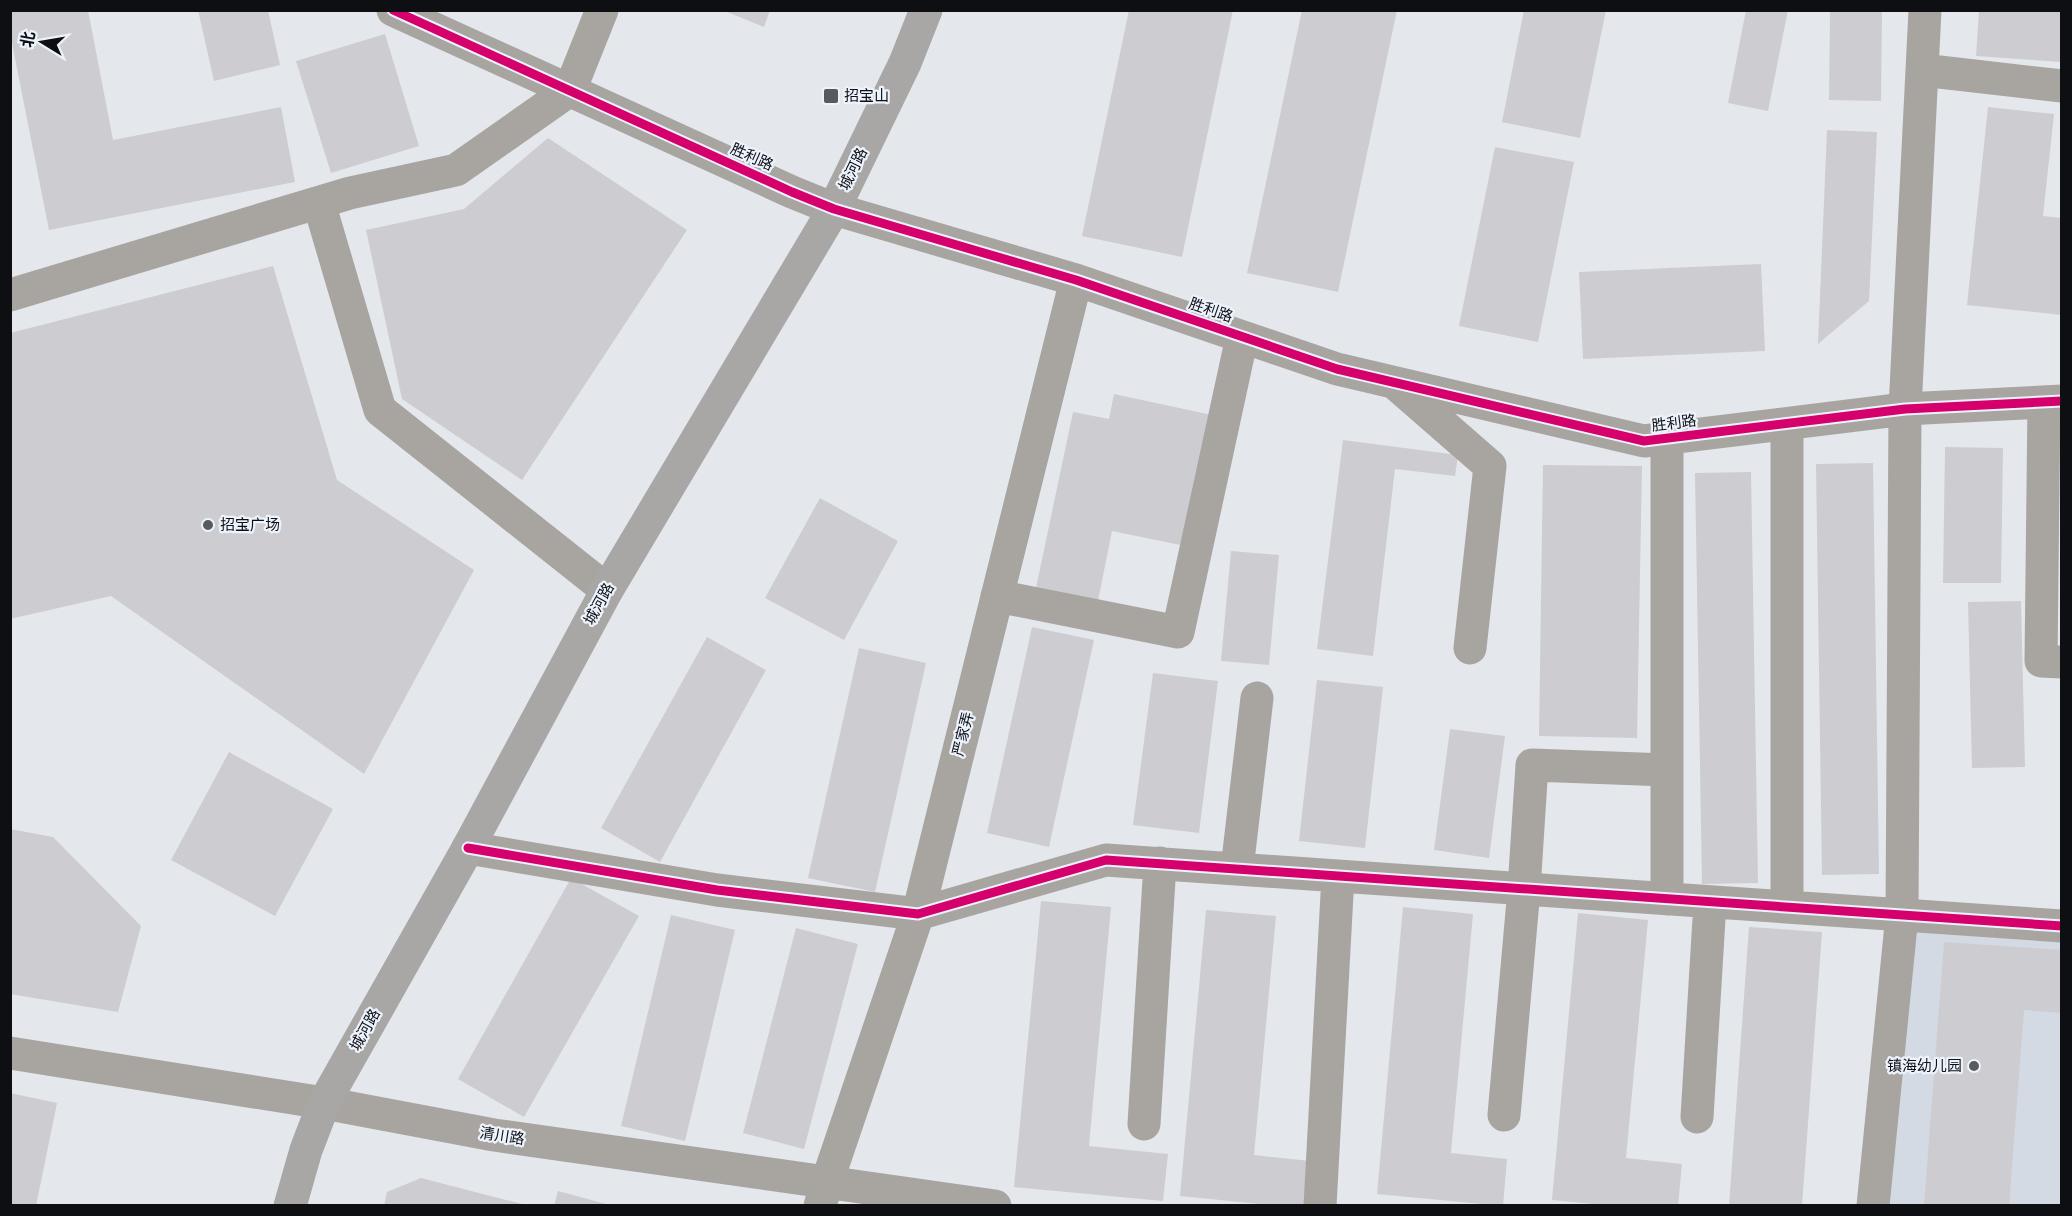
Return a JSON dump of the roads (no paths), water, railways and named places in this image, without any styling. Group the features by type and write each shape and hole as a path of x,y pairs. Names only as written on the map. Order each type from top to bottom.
{"main road":[{"name":"城河路","path":"290,1206 306,1150 324,1103 468,848 607,590 834,209 905,63 926,10"}],"street":[{"name":"胜利路","path":"393,10 834,209 1076,280 1337,369 1644,441 1905,409 2053,401"},
{"path":"10,295 350,193 456,170 570,90 602,10"},
{"path":"1873,1206 1902,915 1905,409 1925,10"},
{"path":"1922,70 2061,86"},
{"path":"319,203 380,410 607,590"},
{"name":"严家弄","path":"824,1194 918,915 1076,280"},
{"path":"997,596 1178,632 1242,337"},
{"path":"1394,382 1490,466 1470,648"},
{"path":"2053,401 2041,662 2061,662"},
{"path":"1787,424 1787,907"},
{"path":"1667,439 1667,899"},
{"path":"1237,869 1257,699"},
{"path":"1504,1115 1524,889 1532,765 1667,770"},
{"path":"468,848 717,890 918,915 1106,860 2061,926"},
{"path":"1144,1125 1160,863"},
{"path":"1320,1206 1338,876"},
{"path":"1697,1117 1710,902"},
{"name":"清川路","path":"10,1053 324,1103 824,1194 995,1206"}],"place":[{"name":"招宝山","path":"831,96"},
{"name":"招宝广场","path":"208,525"},
{"name":"镇海幼儿园","path":"1974,1066"}]}
